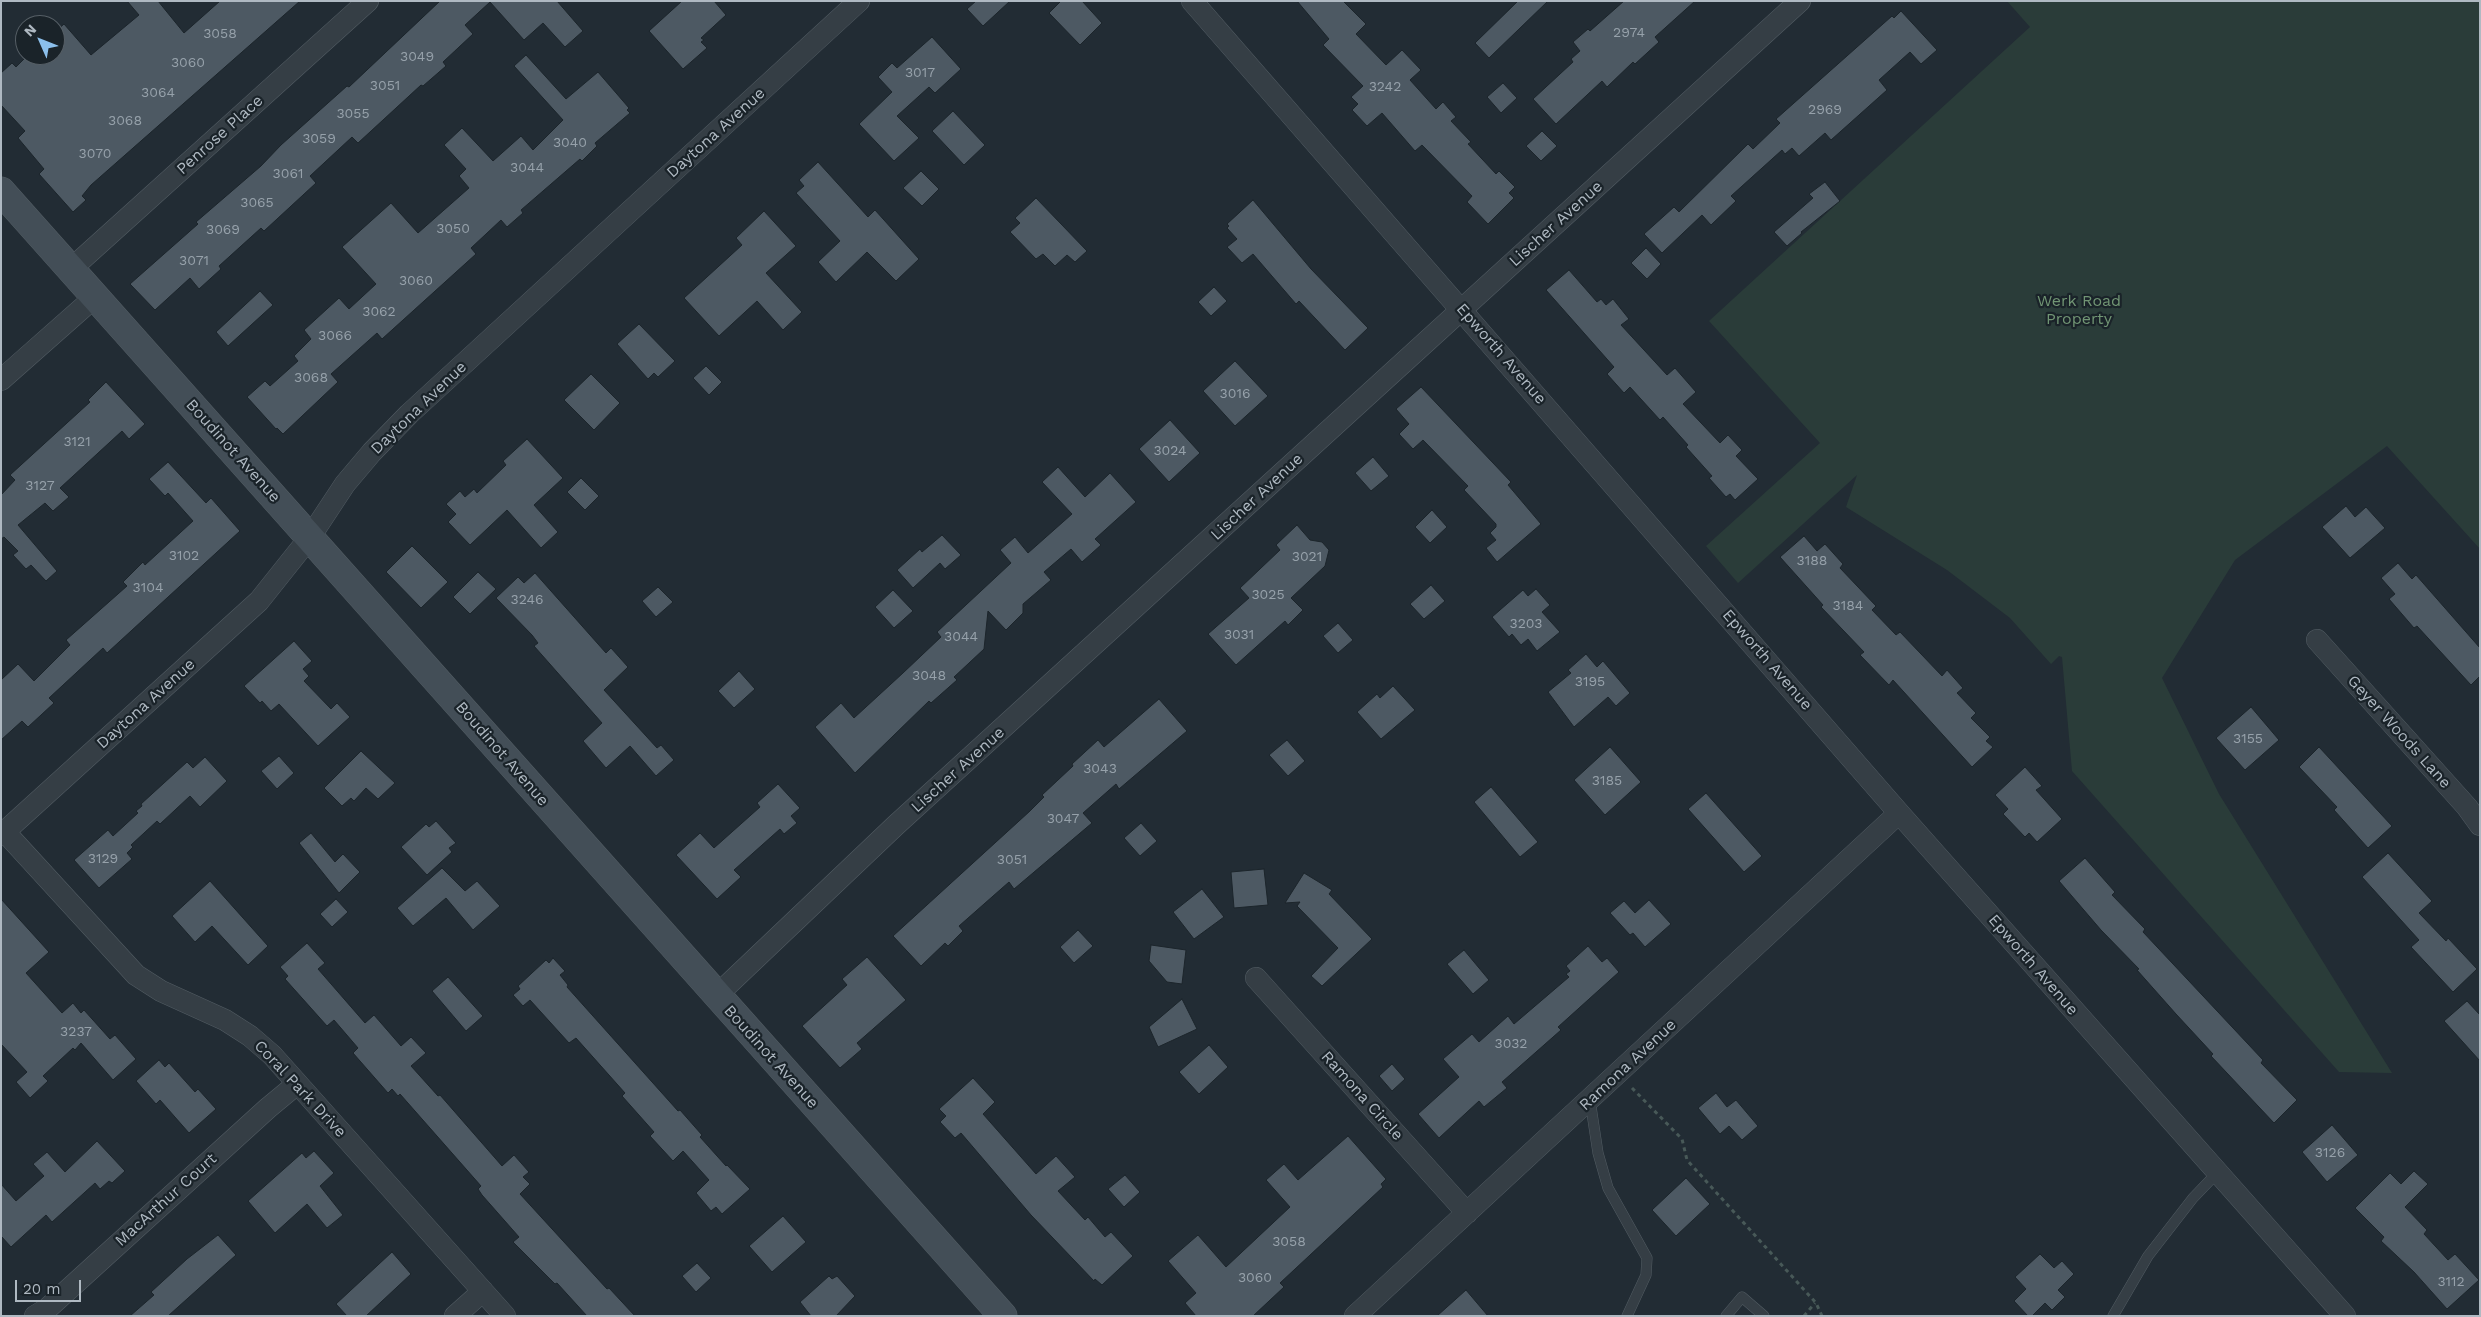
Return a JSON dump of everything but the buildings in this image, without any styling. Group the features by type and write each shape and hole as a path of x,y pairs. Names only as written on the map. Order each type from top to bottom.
{"street":[{"name":"Penrose Place","path":"71,268 368,1"},
{"name":"Daytona Avenue","path":"3,834 260,601 310,537 346,484 372,452 409,414 860,1"},
{"name":"Epworth Avenue","path":"1192,1 1899,813 2345,1316"},
{"name":"Lischer Avenue","path":"716,996 896,825 994,738 1461,308 1800,1"},
{"name":"Boudinot Avenue","path":"1,191 1003,1316"},
{"path":"1,380 96,296"},
{"name":"Geyer Woods Lane","path":"2317,640 2467,807 2480,825"},
{"name":"Ramona Avenue","path":"1355,1316 1899,813"},
{"name":"Coral Park Drive","path":"3,834 136,975 161,991 225,1020 250,1036 272,1054 505,1316"},
{"name":"Ramona Circle","path":"1256,978 1467,1213"},
{"name":"MacArthur Court","path":"35,1316 48,1308 268,1108 298,1084"},
{"path":"456,1316 483,1291"}],"lane":[{"path":"1590,1100 1598,1153 1608,1188 1647,1258 1646,1275 1627,1316"},
{"path":"2112,1316 2148,1256 2193,1198 2217,1173"},
{"path":"1726,1316 1742,1297 1764,1316"}],"path":[{"path":"1618,1074 1682,1139 1687,1160 1816,1303 1822,1316"},
{"path":"1804,1316 1816,1303"}],"green space":[{"name":"Werk Road Property","path":"2007,1 2480,1 2480,549 2387,446 2235,560 2162,678 2219,794 2392,1073 2339,1072 2072,771 2062,657 2059,656 2051,664 2010,618 1947,570 1846,507 1857,475 1738,583 1706,546 1820,443 1709,321 2030,27"}]}
